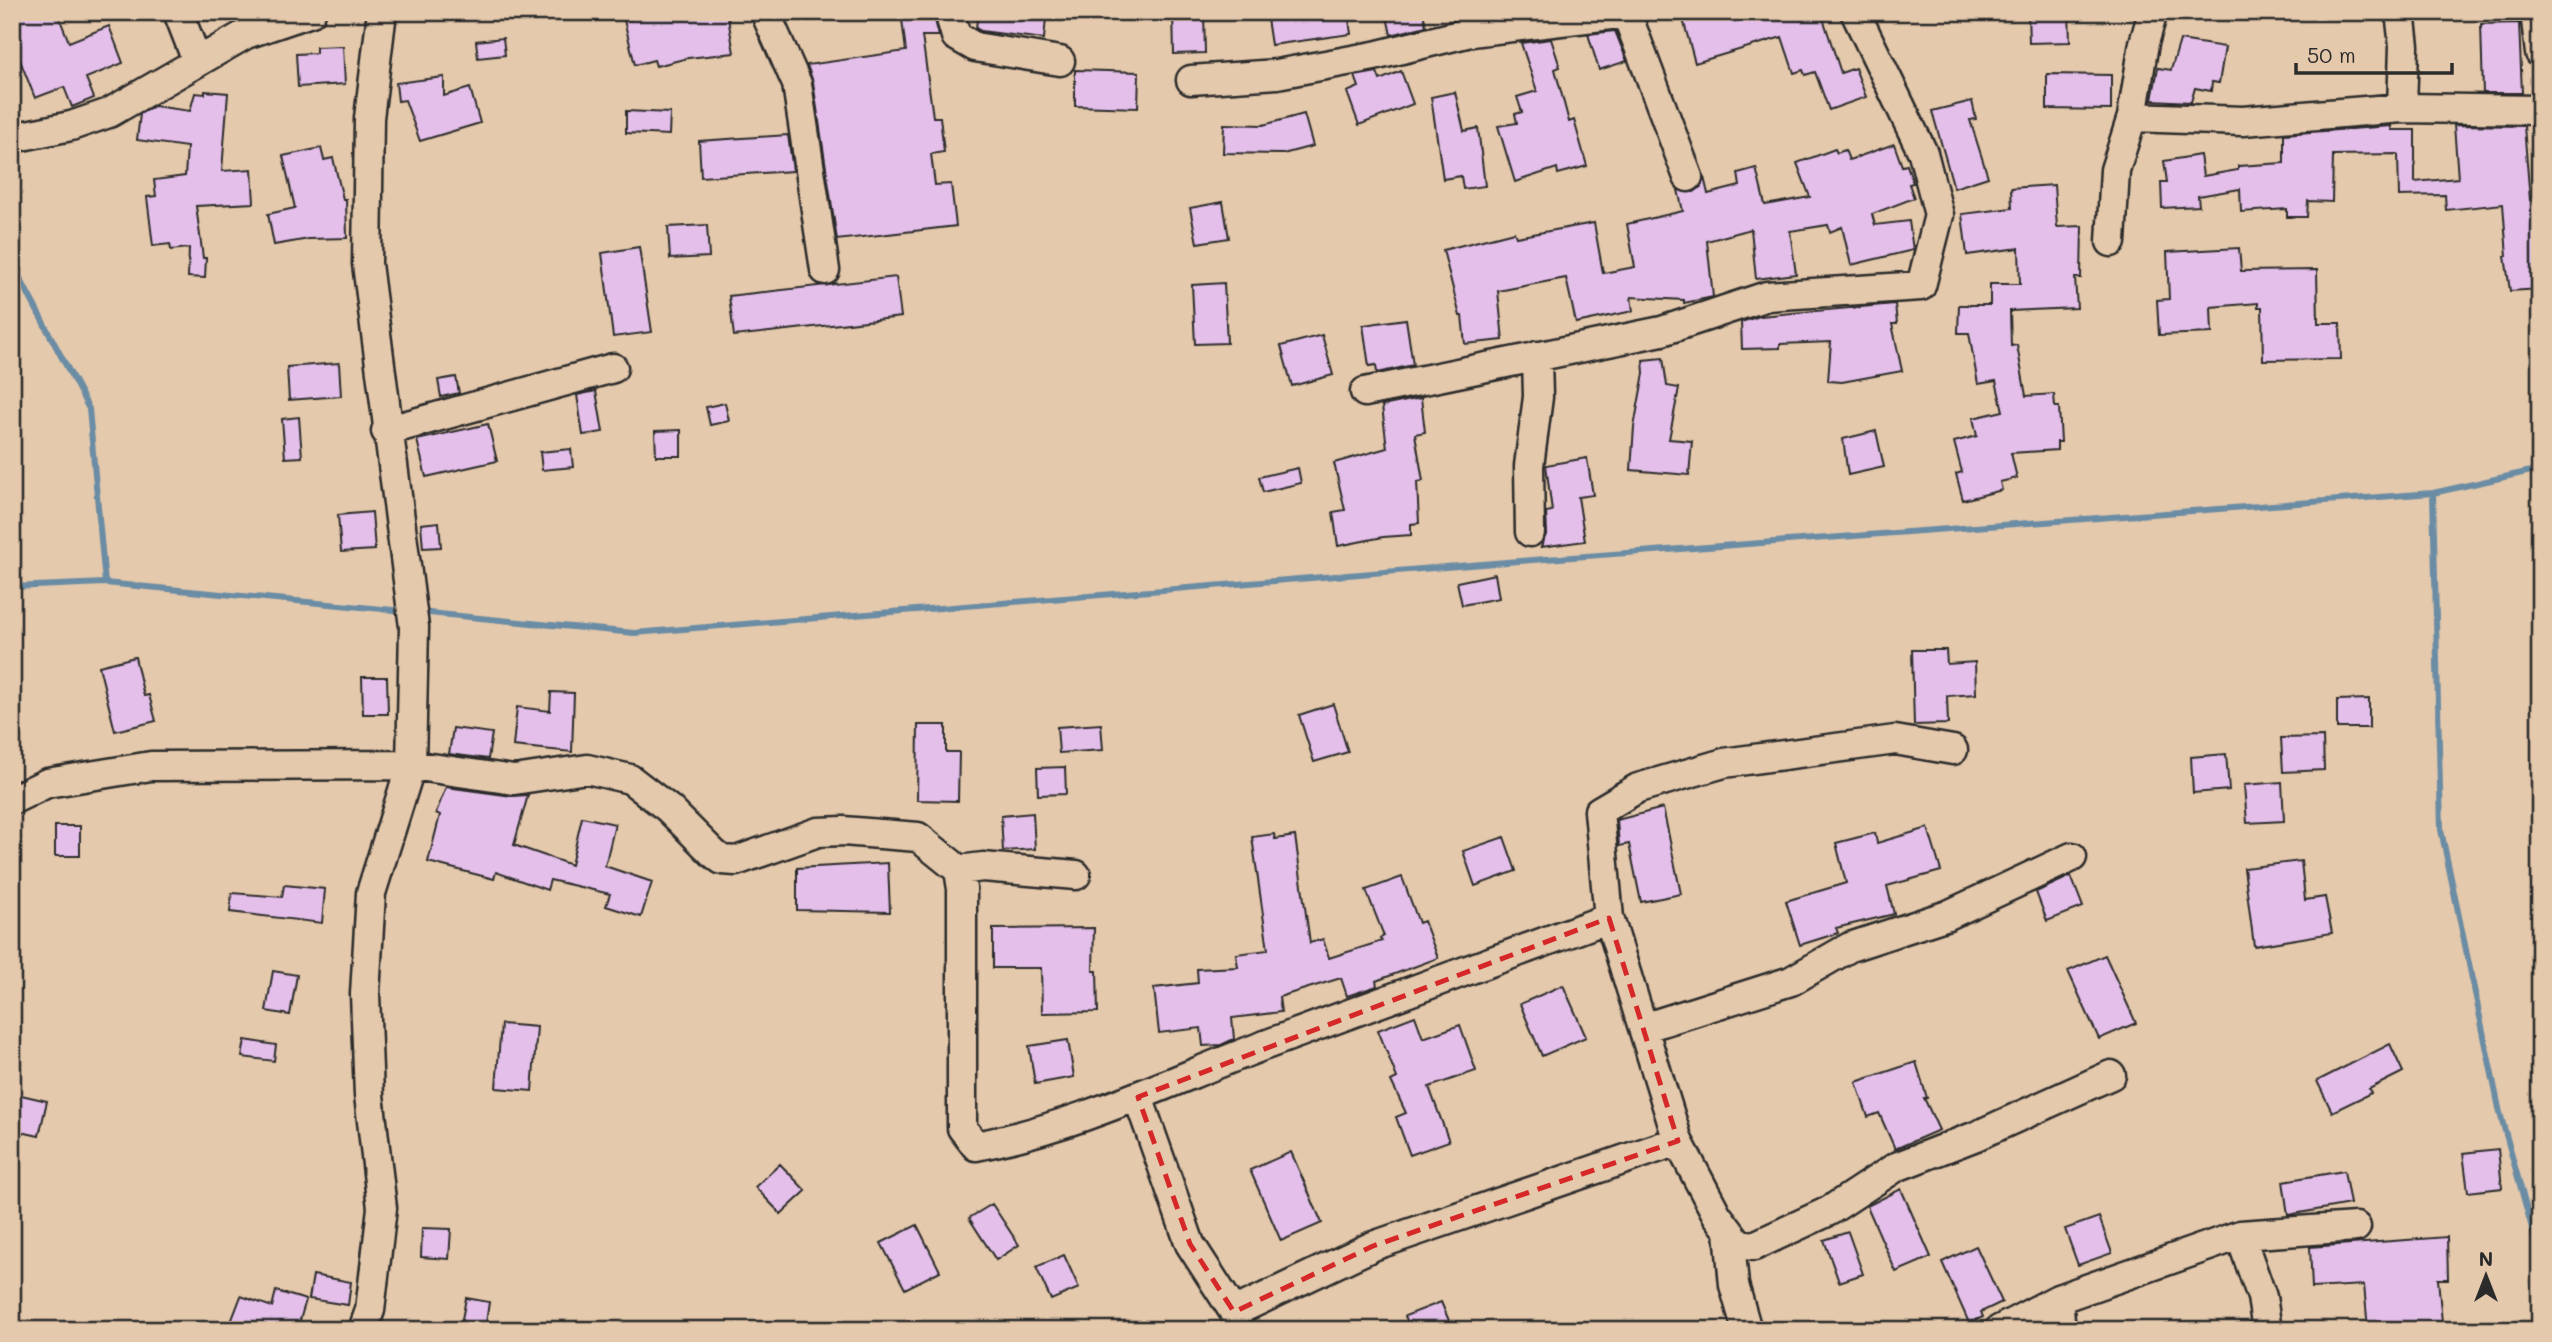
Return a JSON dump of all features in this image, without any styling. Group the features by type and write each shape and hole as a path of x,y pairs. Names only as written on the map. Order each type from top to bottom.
{"street":[{"path":"178,12 197,61"},
{"path":"12,138 71,126 109,113 246,34 311,12"},
{"path":"363,1330 370,1310 382,1208 369,1095 365,994 371,893 411,765 414,627 412,597 386,431 367,264 369,118 382,12"},
{"path":"765,12 796,84 825,270"},
{"path":"949,12 956,36 975,47 1060,61"},
{"path":"1365,392 1662,331 1767,296 1921,286 1939,215 1923,153 1855,12"},
{"path":"2111,242 2115,170 2132,117 2153,12"},
{"path":"2400,12 2404,46 2402,108"},
{"path":"2535,12 2540,53"},
{"path":"1191,80 1301,69 1374,57 1467,22 1626,13 1688,177"},
{"path":"2132,117 2243,121 2402,108 2540,110"},
{"path":"1530,531 1529,466 1538,397 1537,356"},
{"path":"386,431 613,368"},
{"path":"1953,750 1895,740 1724,763 1638,788 1599,811 1609,918 1678,1141 1717,1215 1739,1244 1754,1246 1829,1211 1896,1167 1976,1136 2111,1075"},
{"path":"12,800 47,783 151,766 411,765 514,780 587,769 630,779 669,809 722,860 736,861 818,832 843,831 918,837 959,870 997,868 1076,875"},
{"path":"1643,1028 1791,981 1850,947 1948,915 2072,857"},
{"path":"959,870 962,889 962,1128 976,1146 1028,1136 1138,1097 1276,1041 1609,918"},
{"path":"1138,1097 1190,1244 1234,1312 1373,1246 1678,1141"},
{"path":"1999,1330 2058,1299 2240,1235 2356,1227"},
{"path":"1729,1231 1734,1286 1748,1330"},
{"path":"2240,1235 2262,1297 2267,1330"},
{"path":"2058,1299 2061,1330"}],"highlighted area":[{"path":"1609,918 1678,1141 1373,1246 1234,1312 1190,1244 1138,1097"}],"building":[{"path":"12,12 57,12 69,42 109,26 123,63 86,78 94,98 72,107 64,87 35,98 12,40"},
{"path":"684,12 727,12 734,53 688,58 656,66 654,60 635,65 624,20"},
{"path":"901,12 933,12 939,36 922,36 933,117 940,117 944,152 931,154 935,185 951,184 956,226 837,240 813,82 807,65 906,51"},
{"path":"978,12 1046,18 1044,39 981,31 976,28"},
{"path":"1173,12 1204,12 1205,53 1174,54"},
{"path":"1266,12 1348,12 1351,34 1271,45"},
{"path":"1386,12 1423,12 1426,26 1391,35"},
{"path":"1681,12 1821,12 1841,73 1855,68 1866,97 1829,110 1815,72 1805,75 1803,70 1794,73 1782,37 1695,63"},
{"path":"2028,12 2069,12 2070,42 2029,43"},
{"path":"2519,23 2522,93 2483,93 2481,24"},
{"path":"1615,31 1627,61 1599,70 1588,34"},
{"path":"503,38 505,55 478,58 476,41"},
{"path":"1551,39 1560,67 1555,69 1569,122 1574,120 1587,166 1558,174 1557,168 1515,182 1498,126 1517,123 1515,114 1522,112 1517,97 1537,91 1521,43"},
{"path":"2180,40 2225,47 2219,83 2212,82 2211,91 2195,88 2191,102 2152,100 2158,68 2171,70"},
{"path":"343,46 345,84 298,87 296,54 316,53 316,47"},
{"path":"1075,70 1139,72 1138,108 1075,106"},
{"path":"1401,71 1413,104 1359,125 1347,92 1359,87 1355,76 1377,72 1380,80"},
{"path":"2047,74 2111,75 2111,110 2047,109"},
{"path":"444,77 444,96 470,88 480,123 420,141 405,100 398,101 396,83"},
{"path":"205,91 228,93 222,171 252,169 254,203 196,206 203,258 206,258 205,278 188,277 189,248 171,250 170,244 153,246 147,197 156,196 154,180 185,176 187,147 137,140 140,114 154,106 190,111 195,93 205,94"},
{"path":"1455,92 1464,131 1478,128 1485,186 1463,189 1461,176 1443,179 1431,97"},
{"path":"1972,101 1976,119 1970,120 1988,177 1954,188 1932,111"},
{"path":"626,111 670,113 669,135 626,133"},
{"path":"1304,114 1313,146 1283,154 1223,153 1224,124 1263,125"},
{"path":"2454,125 2524,126 2530,200 2535,200 2536,213 2540,213 2540,289 2510,291 2505,256 2503,204 2446,210 2445,195 2399,196 2398,154 2333,155 2332,202 2308,201 2307,217 2287,217 2287,209 2241,212 2240,189 2198,196 2199,206 2162,208 2161,182 2167,182 2164,161 2200,155 2203,176 2238,170 2238,166 2284,163 2284,134 2391,126 2391,130 2415,130 2415,182 2458,178"},
{"path":"788,135 793,171 701,177 699,141"},
{"path":"1894,144 1902,166 1907,165 1913,183 1909,184 1914,198 1872,214 1875,225 1909,221 1913,250 1851,265 1842,227 1830,232 1828,225 1790,231 1796,274 1756,279 1751,229 1707,241 1713,297 1684,303 1684,300 1631,297 1633,311 1576,323 1566,278 1498,291 1503,340 1465,344 1462,316 1443,250 1514,232 1516,237 1594,223 1603,273 1635,267 1627,224 1683,211 1678,190 1694,192 1701,187 1704,177 1708,194 1740,186 1738,173 1756,168 1765,205 1810,197 1797,163 1835,149 1837,153 1845,150 1849,160"},
{"path":"321,148 324,160 333,158 343,199 346,199 347,238 309,239 274,245 268,214 295,208 283,156"},
{"path":"2054,185 2057,227 2082,226 2081,278 2075,278 2077,308 2010,311 2011,346 2017,345 2026,396 2054,394 2055,407 2059,407 2061,442 2057,442 2057,450 2011,453 2017,478 2000,482 2002,490 1963,500 1956,474 1962,472 1954,442 1977,436 1973,418 2003,411 1996,381 1978,384 1969,333 1958,333 1959,305 1990,305 1990,284 2020,284 2019,248 1967,255 1962,214 2012,208 2011,188"},
{"path":"1223,202 1229,238 1197,243 1190,208"},
{"path":"707,225 709,257 670,259 668,227"},
{"path":"639,247 652,332 613,337 602,253"},
{"path":"2239,248 2241,271 2317,270 2318,323 2340,323 2341,359 2263,360 2262,307 2258,307 2258,303 2211,307 2212,333 2159,335 2157,300 2169,299 2167,252"},
{"path":"896,277 901,317 734,336 729,296"},
{"path":"1224,283 1227,343 1195,344 1192,285"},
{"path":"1895,304 1897,324 1892,324 1902,371 1842,382 1828,381 1831,342 1742,349 1741,322 1760,316"},
{"path":"1406,319 1413,365 1377,373 1376,365 1369,366 1363,325"},
{"path":"1322,335 1333,375 1292,386 1281,346"},
{"path":"1663,358 1667,386 1679,388 1669,439 1692,441 1689,475 1631,470 1634,427 1644,373 1643,360"},
{"path":"339,363 341,396 289,400 287,367"},
{"path":"456,377 459,393 441,397 438,380"},
{"path":"596,391 603,432 583,435 577,395"},
{"path":"1421,398 1425,432 1415,434 1423,481 1417,482 1419,523 1411,524 1411,535 1383,537 1338,546 1333,512 1345,510 1334,463 1387,448 1382,406"},
{"path":"725,403 729,421 710,425 706,407"},
{"path":"299,417 302,457 285,458 282,419"},
{"path":"488,424 497,461 426,477 417,440"},
{"path":"681,430 681,456 656,456 655,431"},
{"path":"1876,431 1884,467 1848,475 1843,439"},
{"path":"571,449 573,467 542,470 540,452"},
{"path":"1587,458 1593,495 1578,497 1585,541 1541,547 1547,532 1546,512 1552,511 1546,465"},
{"path":"1298,468 1301,483 1263,492 1259,477"},
{"path":"372,512 375,550 341,552 338,515"},
{"path":"439,522 441,547 423,548 421,524"},
{"path":"1495,574 1499,598 1462,605 1457,582"},
{"path":"1912,650 1946,650 1947,664 1975,662 1976,694 1947,696 1948,724 1914,725"},
{"path":"135,657 144,696 149,695 156,721 115,731 99,666"},
{"path":"362,677 387,677 388,714 363,714"},
{"path":"551,692 574,693 572,752 513,746 517,707 550,711"},
{"path":"2369,699 2369,728 2337,728 2337,700"},
{"path":"1333,704 1348,752 1314,762 1299,715"},
{"path":"1101,724 1103,750 1059,753 1057,727"},
{"path":"918,725 946,725 946,752 959,752 958,801 917,800"},
{"path":"453,728 492,733 488,759 449,754"},
{"path":"2323,737 2324,770 2283,772 2281,738"},
{"path":"2226,754 2229,790 2193,793 2191,757"},
{"path":"1065,767 1066,794 1038,795 1037,768"},
{"path":"2282,782 2284,821 2247,823 2244,785"},
{"path":"446,787 512,796 528,795 514,845 571,865 582,817 615,824 605,866 652,882 641,917 606,906 610,894 550,880 547,890 496,872 494,879 428,862 440,815 436,813"},
{"path":"1663,808 1681,894 1641,902 1629,844 1619,846 1617,820"},
{"path":"1033,813 1035,849 1003,851 1001,816"},
{"path":"55,826 80,826 80,856 55,856"},
{"path":"1928,828 1941,871 1887,886 1894,914 1836,928 1838,933 1800,945 1786,901 1846,883 1836,843 1875,833 1877,843"},
{"path":"1274,834 1275,839 1295,836 1310,943 1323,939 1329,958 1382,941 1380,938 1384,936 1366,890 1402,877 1419,923 1424,921 1438,958 1376,981 1377,986 1347,996 1341,978 1279,997 1281,1012 1232,1018 1234,1039 1221,1045 1203,1046 1201,1028 1159,1033 1154,988 1198,983 1197,969 1238,967 1236,954 1268,950 1252,837"},
{"path":"1504,837 1516,871 1475,886 1463,851"},
{"path":"2301,861 2305,900 2325,897 2332,933 2254,946 2244,868"},
{"path":"888,863 890,912 797,910 797,868"},
{"path":"2071,876 2083,907 2047,921 2036,892"},
{"path":"284,885 325,889 322,923 230,912 232,893 282,897"},
{"path":"1094,928 1093,971 1097,971 1098,1012 1042,1013 1041,968 993,968 993,929"},
{"path":"2105,955 2136,1023 2099,1039 2068,971"},
{"path":"273,971 297,975 290,1015 266,1011"},
{"path":"1563,985 1586,1037 1542,1056 1520,1004"},
{"path":"1415,1016 1423,1038 1460,1025 1476,1071 1429,1087 1449,1141 1410,1155 1396,1117 1406,1113 1391,1081 1397,1078 1378,1030"},
{"path":"501,1024 537,1027 532,1091 496,1088"},
{"path":"245,1040 276,1045 274,1061 242,1057"},
{"path":"1068,1040 1074,1077 1035,1084 1029,1046"},
{"path":"2390,1044 2403,1072 2369,1089 2371,1093 2332,1112 2317,1081"},
{"path":"1916,1062 1927,1098 1924,1098 1939,1130 1895,1149 1879,1113 1868,1117 1856,1082"},
{"path":"17,1094 47,1101 39,1136 12,1130"},
{"path":"2498,1149 2502,1188 2468,1192 2463,1153"},
{"path":"1291,1152 1322,1223 1281,1241 1250,1170"},
{"path":"780,1164 806,1191 781,1214 755,1187"},
{"path":"2344,1171 2350,1204 2288,1215 2283,1181"},
{"path":"1901,1189 1931,1257 1896,1272 1867,1206"},
{"path":"992,1204 1019,1245 996,1260 969,1218"},
{"path":"2099,1217 2112,1253 2078,1265 2065,1229"},
{"path":"917,1225 940,1271 905,1289 881,1243"},
{"path":"422,1228 451,1229 449,1259 421,1257"},
{"path":"1848,1232 1863,1274 1839,1282 1824,1240"},
{"path":"2447,1237 2448,1279 2438,1279 2442,1322 2368,1329 2364,1285 2312,1288 2310,1247"},
{"path":"1976,1246 2002,1302 1981,1312 1983,1317 1969,1323 1942,1262"},
{"path":"1064,1255 1079,1288 1051,1300 1036,1267"},
{"path":"313,1275 351,1282 348,1305 309,1299"},
{"path":"276,1291 306,1300 297,1330 228,1330 241,1296 272,1307"},
{"path":"466,1298 489,1302 485,1330 460,1330"},
{"path":"1441,1302 1453,1330 1411,1330 1405,1316"}],"waterway":[{"path":"12,263 89,409 105,583"},
{"path":"419,612 634,633 1519,561 2433,493 2540,469"},
{"path":"2433,493 2441,830 2500,1113 2540,1257"},
{"path":"12,587 105,583 404,611"}]}
